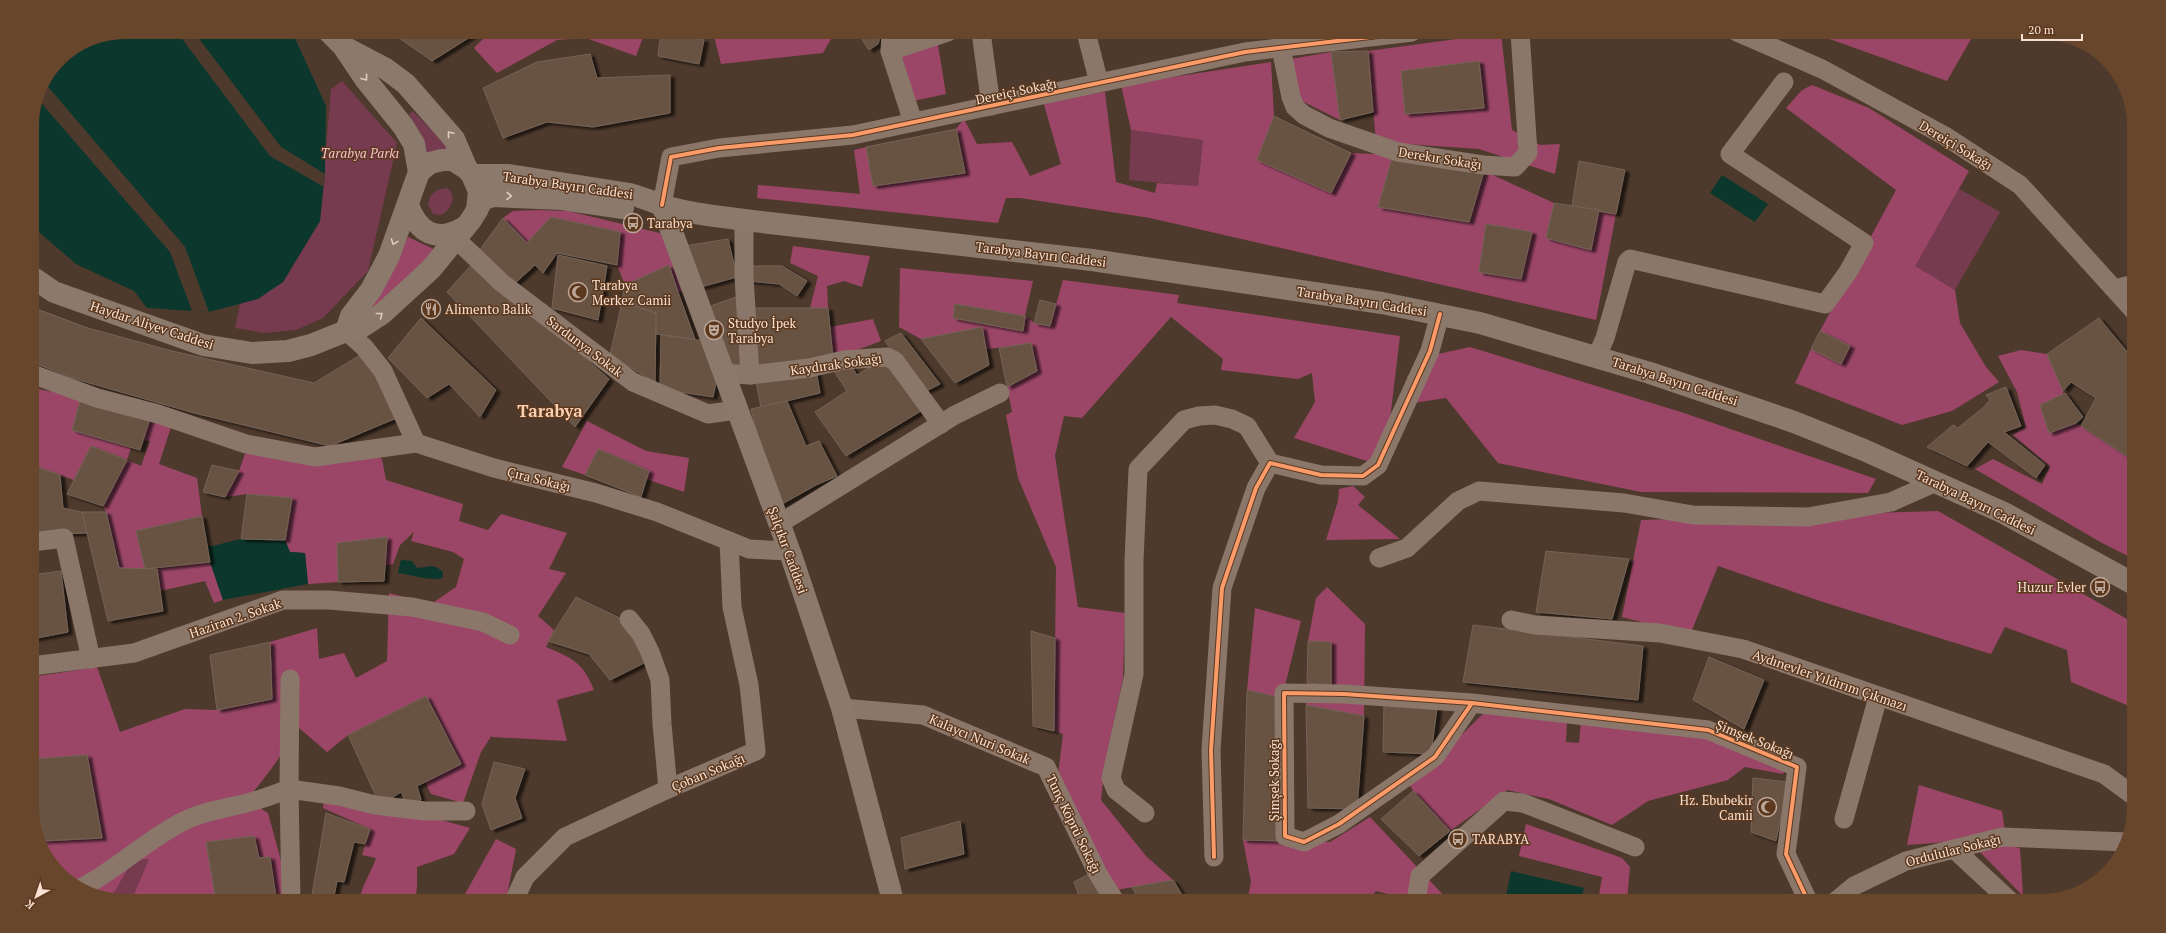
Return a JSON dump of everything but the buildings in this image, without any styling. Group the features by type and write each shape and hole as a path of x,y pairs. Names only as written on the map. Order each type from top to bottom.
{"main road":[{"path":"336,39 366,80 403,126 414,144 419,172 389,256 379,277 358,305 346,331"},
{"path":"336,39 386,69 406,84 454,139 479,191 477,210 471,220 459,233 450,235 440,235 427,232 413,218 408,205"},
{"path":"419,172 430,163 442,160 453,160 470,172"},
{"name":"Tarabya Bayırı Caddesi","path":"470,172 509,175 623,192 649,198 662,205 702,214 1060,256 1273,286 1440,314 1480,323 1597,356 1719,395 1794,422 1936,482 2004,513 2127,580"},
{"name":"Tarabya Bayırı Caddesi","path":"477,210 482,200 492,196 562,199 625,208 645,208 662,205"},
{"name":"Şalçıkır Caddesi","path":"662,205 789,551 842,708 890,894"},
{"name":"Haydar Aliyev Caddesi","path":"39,282 54,292 203,344 252,353 288,351 311,345 346,331 357,330 365,326 383,313 431,269 459,233"}],"street":[{"path":"891,39 890,51 913,122"},
{"path":"890,51 927,39"},
{"path":"982,39 991,106"},
{"path":"1088,39 1099,83"},
{"name":"Dereiçi Sokağı","path":"662,205 671,157 719,148 853,135 1245,52 1281,48 1315,39"},
{"name":"Derekır Sokağı","path":"1281,48 1291,97 1295,106 1304,115 1329,128 1398,152 1483,165 1515,167 1528,153 1520,39"},
{"name":"Dereiçi Sokağı","path":"1753,39 1836,76 1945,136 2020,185 2127,303"},
{"path":"1597,356 1605,338 1627,262 1630,259 1825,304 1848,272 1864,243 1730,154 1784,82"},
{"path":"744,220 744,277 750,375"},
{"name":"Sardunya Sokak","path":"459,233 502,283 633,382 708,414 736,410"},
{"path":"2115,289 2127,286"},
{"path":"1145,813 1116,790 1111,778 1134,674 1134,561 1138,469 1184,420 1199,416 1214,415 1232,418 1247,426 1270,463 1321,475 1363,476 1378,465 1430,351 1440,314"},
{"path":"39,377 97,398 158,414 246,444 315,457 416,443 383,371 364,347 346,331"},
{"name":"Kaydırak Sokağı","path":"723,373 750,375 809,368 844,360 887,357 894,362 940,424"},
{"path":"779,524 940,424 1000,393"},
{"name":"Çıra Sokağı","path":"416,443 494,468 603,495 657,512 749,549 789,551"},
{"path":"1214,857 1211,750 1222,588 1256,488 1270,463"},
{"path":"1379,558 1407,548 1458,501 1479,491 1624,503 1693,515 1808,517 1892,502 1936,482"},
{"path":"39,541 64,538 91,658"},
{"name":"Çoban Sokağı","path":"517,894 525,877 565,837 668,789 756,751 749,685 732,607 729,541"},
{"name":"Haziran 2. Sokak","path":"39,665 134,654 283,600 329,600 412,607 483,622 510,635"},
{"path":"629,619 641,634 650,652 660,680 662,724 668,789"},
{"name":"Aydınevler Yıldırım Çıkmazı","path":"1511,620 1535,625 1660,634 1742,649 2104,774 2127,791"},
{"path":"290,679 289,789 291,894"},
{"name":"Şimşek Sokağı","path":"1472,703 1435,757 1339,824 1304,842 1285,836 1284,693 1344,694 1472,703 1708,730 1797,767 1786,854 1805,894"},
{"path":"1844,818 1878,697"},
{"name":"Kalaycı Nuri Sokak","path":"842,708 923,715 1046,767"},
{"name":"Tunç Köprü Sokağı","path":"1046,767 1098,874 1111,894"},
{"path":"87,885 100,878 160,834 183,821 206,812 254,801 289,789 339,796 375,805 425,811 466,811"},
{"path":"1417,894 1420,876 1504,801 1523,803 1635,847"},
{"name":"Ordulular Sokağı","path":"1844,894 1854,886 1906,861 2002,837 2120,842"},
{"path":"1954,849 2002,894"}],"green space":[{"name":"Tarabya Parkı","path":"342,81 397,143 368,271 323,318 296,330 264,333 235,328 240,304 283,282 320,221 331,89"},
{"path":"413,111 453,153 425,153 420,134 409,114"},
{"path":"1131,130 1203,140 1198,186 1129,180"},
{"path":"447,188 452,195 452,203 445,213 441,215 433,214 428,204 430,197 434,192"},
{"path":"1959,189 2000,212 1955,290 1914,266"},
{"path":"149,859 134,894 114,893 133,860"}],"shaded area":[{"path":"483,39 572,39 557,40 497,73 474,48"},
{"path":"589,39 642,39 636,56"},
{"path":"715,39 831,39 823,53 721,64"},
{"path":"937,39 946,94 909,102 897,48"},
{"path":"1457,39 1502,39 1512,130 1540,145 1560,144 1555,174 1479,149 1376,142 1368,51","holes":["1479,61 1484,108 1405,114 1401,71"]},
{"path":"1830,39 1971,39 1947,81"},
{"path":"1331,52 1340,120 1300,100 1279,61"},
{"path":"1271,62 1274,116 1257,160 1331,193 1351,153 1393,155 1378,207 1469,222 1484,171 1554,203 1546,238 1591,250 1599,210 1616,214 1596,320 1150,218 1020,198 1006,198 998,223 757,198 758,185 860,194 854,150 866,147 873,186 965,173 956,129 964,119 977,144 1012,142 1030,176 1061,164 1043,101 1105,92 1116,182 1155,193 1157,183 1198,186 1203,140 1131,130 1121,85","holes":["1486,224 1531,232 1521,279 1479,272"]},
{"path":"1812,85 1869,108 1969,171 1915,266 1955,290 1960,323 1986,367 1999,382 1952,411 1902,425 1795,383 1811,349 1840,364 1850,347 1820,331 1896,190 1786,108 1802,90"},
{"path":"513,211 568,211 668,235 689,291 678,292 669,265 625,285 617,265 620,232 551,217 527,243 503,218"},
{"path":"408,237 438,251 366,319"},
{"path":"793,246 870,256 862,287 844,281 827,286 828,308 810,308 818,276 790,263"},
{"path":"900,268 1033,281 1025,316 1034,323 1050,326 1063,280 1179,295 1177,303 1400,336 1389,428 1370,462 1294,438 1315,402 1312,373 1298,379 1221,370 1223,359 1171,317 1082,418 1064,416 1055,456 1078,607 1125,613 1123,678 1105,763 1101,800 1146,856 1173,880 1105,892 1054,807 1063,734 1054,731 1056,567 1018,478 1006,415 1012,412 1007,387 1037,371 1031,344 986,349 982,327 921,339 899,327","holes":["955,304 1025,316 1023,330 953,318"]},
{"path":"873,319 881,341 833,359 830,327"},
{"path":"1470,347 1681,412 1876,479 1868,493 1641,492 1498,463 1446,398 1413,403 1407,376 1438,354"},
{"path":"2021,350 2047,354 2063,391 2063,394 2040,405 2049,433 2076,423 2127,456 2127,556 2102,543 1975,469 1993,459 2042,484 2050,466 2013,435 2026,427 2017,392 1998,356"},
{"path":"39,389 81,397 72,430 131,448 127,460 91,446 74,480 39,468"},
{"path":"151,415 172,424 159,464 197,478 202,516 136,531 145,569 119,568 106,512 103,506 127,460 141,466 150,441 143,440"},
{"path":"587,421 646,451 689,458 684,492 646,479 649,471 598,449 585,475 562,467"},
{"path":"250,440 306,449 366,451 382,459 386,480 463,504 459,521 488,530 501,514 567,533 549,569 566,573 538,616 554,630 546,647 563,654 576,662 586,673 594,690 557,700 567,741 492,737 492,735 481,752 463,803 431,794 425,782 461,764 426,696 348,735 327,752 299,728 272,768 247,800 268,813 290,894 276,894 271,857 259,858 254,836 206,842 215,894 134,894 149,859 133,860 114,893 97,889 82,883 64,869 53,856 46,841 102,837 87,755 39,758 39,676 97,667 120,732 185,709 217,710 271,699 270,642 317,628 319,659 344,653 356,678 387,661 389,593 431,604 456,587 464,559 453,552 411,541 414,532 400,545 393,564 385,566 387,537 338,543 338,582 308,584 305,553 290,552 285,540 291,498 247,494 225,497 239,471"},
{"path":"1353,486 1365,497 1358,505 1400,539 1326,540 1338,501 1339,489"},
{"path":"1938,511 2127,619 2127,705 2071,682 2067,650 2005,627 1991,654 1823,602 1718,566 1690,635 1622,617 1641,520"},
{"path":"210,562 223,600 214,603 205,581 160,591 157,569"},
{"path":"1327,587 1365,624 1364,716 1306,705 1307,683 1331,685 1331,642 1308,641 1316,598"},
{"path":"1255,608 1301,621 1282,698 1247,690"},
{"path":"1486,711 1567,719 1566,742 1579,743 1581,721 1704,733 1786,766 1783,774 1745,767 1728,780 1648,801 1612,825 1549,799 1507,790 1450,831 1413,791 1410,785"},
{"path":"1919,785 2002,811 2005,831 1961,841 1907,845"},
{"path":"326,788 470,828 454,854 417,867 416,894 361,894 376,858 362,855 370,829 323,808"},
{"path":"1370,817 1442,894 1388,894 1376,891 1374,894 1248,894 1251,882 1243,840 1330,842"},
{"path":"1526,824 1622,858 1630,867 1628,894 1599,894 1602,877 1519,856"},
{"path":"496,839 516,849 507,894 465,894"},
{"path":"2002,844 2020,848 2023,894 2021,894 1977,849"}],"water":[{"path":"295,39 326,106 325,174 320,221 283,282 258,299 209,312 147,308 134,291 76,264 39,232 39,119 42,102 50,82 64,64 77,53 87,48 113,40"},
{"path":"1722,175 1768,204 1755,222 1710,193"},
{"path":"241,539 285,540 290,552 305,553 308,584 223,600 210,562 208,547"},
{"path":"401,560 412,561 417,568 431,566 437,567 443,572 443,577 439,579 428,579 398,573"},
{"path":"1511,871 1584,888 1583,894 1506,894"}],"pier":[{"path":"182,39 199,39 281,147 325,174 324,187 270,156"},
{"path":"48,87 185,247 209,312 192,311 170,252 42,103"}],"cycle path":[{"path":"662,205 671,157 719,148 853,135 1245,52 1354,39"},
{"path":"1214,857 1211,750 1222,588 1256,488 1270,463 1321,475 1363,476 1378,465 1430,351 1440,314"},
{"path":"1284,693 1344,694 1472,703 1435,757 1339,824 1304,842 1285,836 1284,693"},
{"path":"1472,703 1708,730 1797,767 1786,854 1805,894"}],"place":[{"name":"Tarabya","path":"633,223"},
{"name":"Tarabya Merkez Camii","path":"578,292"},
{"name":"Alimento Balık","path":"431,309"},
{"name":"Studyo İpek Tarabya","path":"714,330"},
{"name":"Huzur Evler","path":"2100,587"},
{"name":"Hz. Ebubekir Camii","path":"1767,807"},
{"name":"TARABYA","path":"1458,839"}],"district":[{"name":"Tarabya","path":"550,410"}]}
